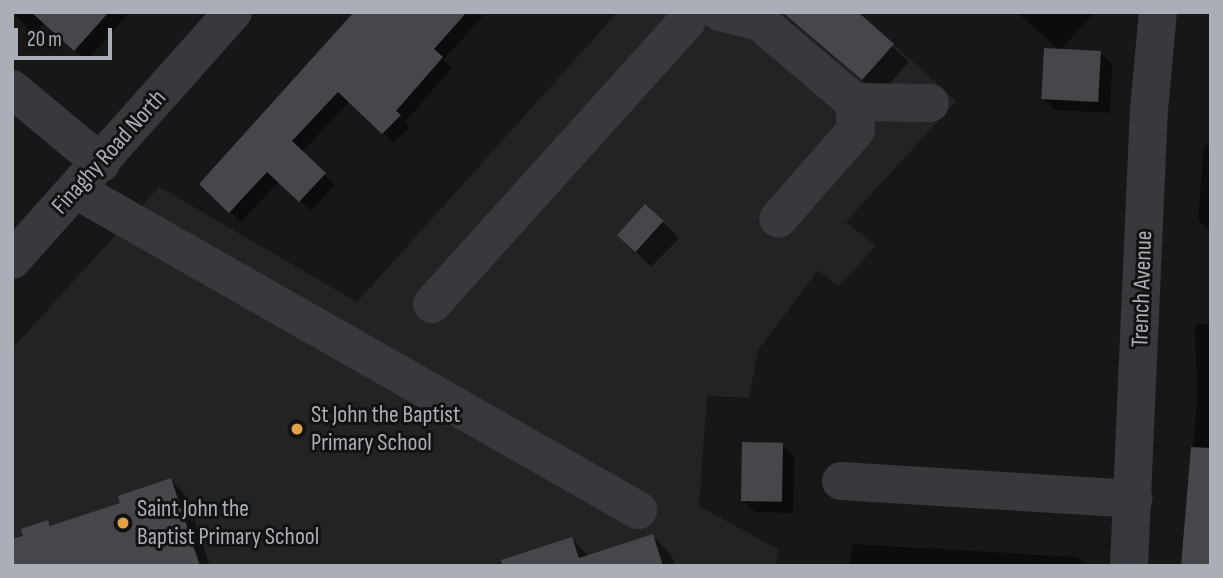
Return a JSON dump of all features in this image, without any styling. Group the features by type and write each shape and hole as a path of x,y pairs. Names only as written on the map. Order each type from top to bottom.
{"street":[{"name":"Finaghy Road North","path":"12,261 233,12"},
{"name":"Trench Avenue","path":"1129,566 1149,110 1158,12"},
{"path":"432,304 696,14 760,22 855,102 930,103"},
{"path":"12,89 89,176 638,510"},
{"path":"778,219 856,130 855,102"},
{"path":"841,481 1133,499"}],"shaded area":[{"path":"618,12 858,12 956,101 846,222 876,246 838,287 818,270 758,350 749,398 707,396 699,506 779,550 775,566 12,566 12,349 159,187 357,302"}],"building":[{"path":"31,12 109,12 74,51"},
{"path":"354,12 467,12 434,49 443,57 396,111 401,115 382,134 338,92 292,141 326,173 299,202 267,172 229,213 199,184"},
{"path":"782,12 858,12 894,44 862,80"},
{"path":"1044,48 1101,51 1098,102 1041,99"},
{"path":"645,204 664,221 635,252 617,235"},
{"path":"742,442 783,443 782,502 741,501"},
{"path":"1191,447 1211,448 1211,566 1181,566"},
{"name":"Saint John the Baptist Primary School","path":"171,478 200,566 12,566 12,539 23,536 21,529 48,520 50,526 120,503 118,496"},
{"path":"653,534 663,566 502,566 501,560 572,537 579,558"}],"place":[{"name":"St John the Baptist Primary School","path":"297,429"},
{"name":"Saint John the Baptist Primary School","path":"123,523"}]}
